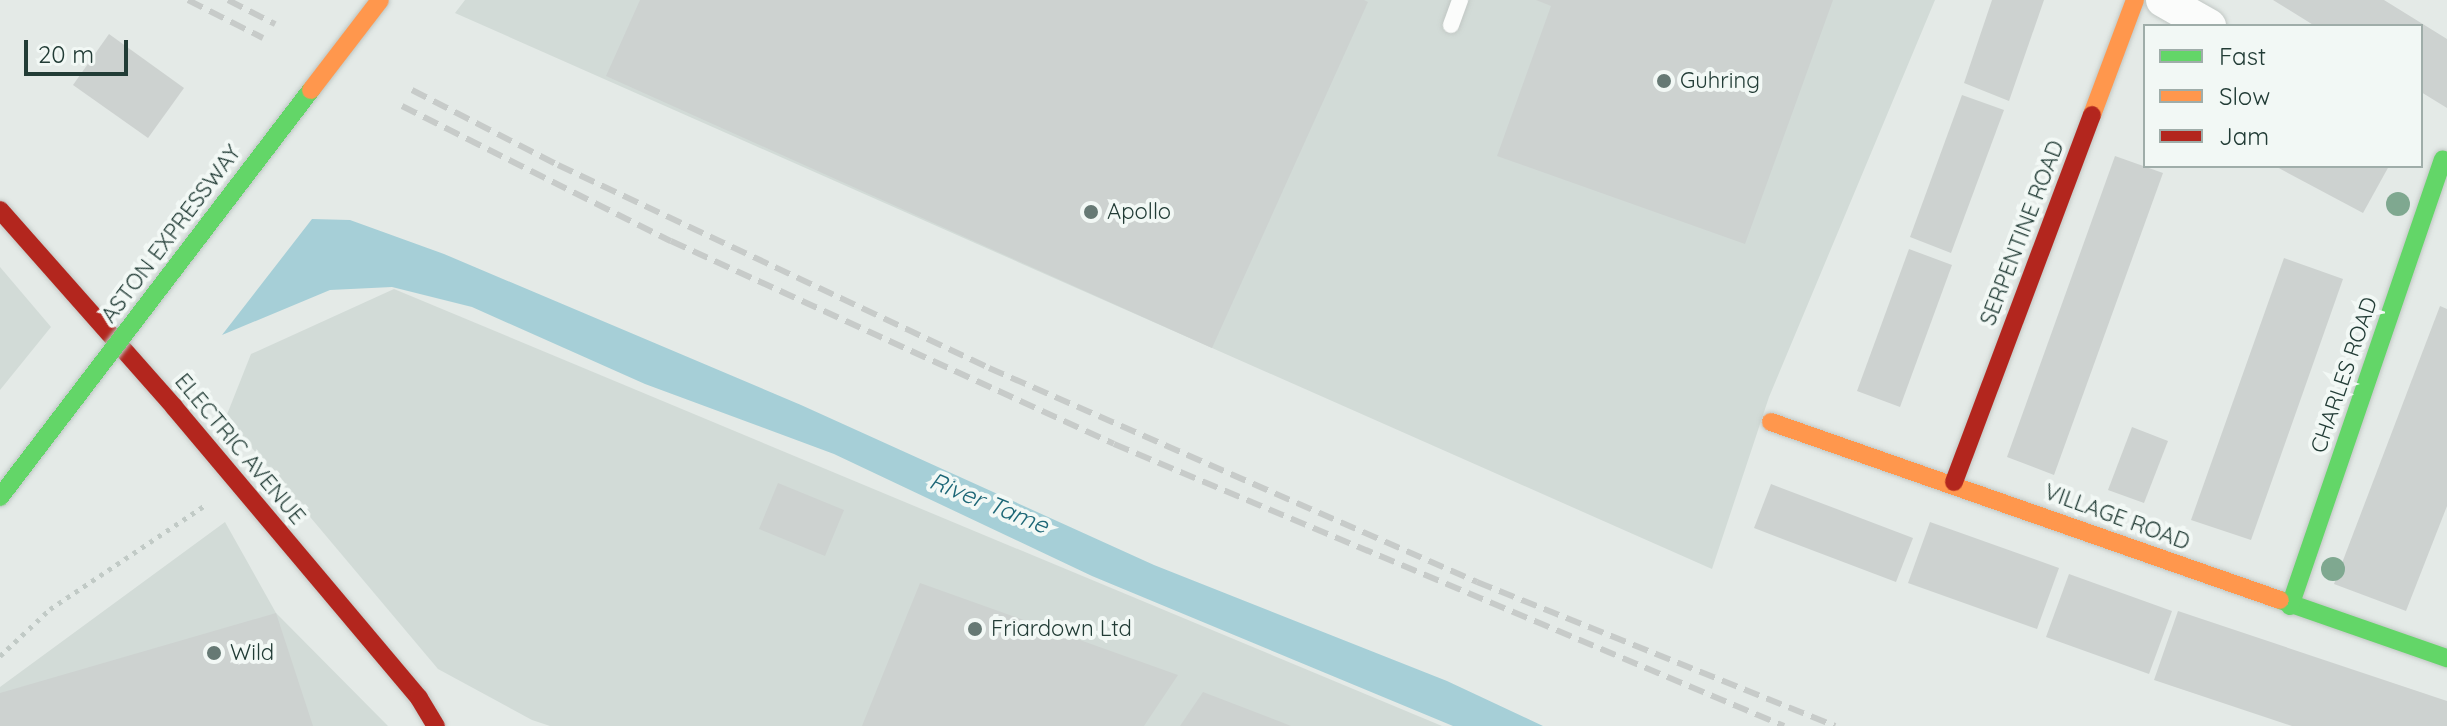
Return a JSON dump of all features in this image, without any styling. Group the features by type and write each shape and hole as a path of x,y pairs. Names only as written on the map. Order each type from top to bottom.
{"main road":[{"name":"ASTON EXPRESSWAY","path":"0,497 380,0"},
{"name":"SERPENTINE ROAD","path":"1954,482 2135,0"},
{"name":"CHARLES ROAD","path":"2290,606 2437,157"},
{"name":"ELECTRIC AVENUE","path":"0,210 238,483 419,698 436,726"},
{"name":"VILLAGE ROAD","path":"1771,422 1954,482 2290,606 2447,658"}],"street":[{"path":"2163,0 2205,24"}],"lane":[{"path":"1451,25 1460,0"}],"path":[{"path":"0,656 50,609 238,483"}],"shaded area":[{"path":"465,0 1935,0 1769,397 1712,569 455,13"},
{"path":"0,267 51,327 0,390"},
{"path":"394,289 1442,726 550,726 532,720 438,669 226,417 251,354"},
{"path":"225,522 276,613 388,726 0,726 0,687"}],"water":[{"name":"River Tame","path":"312,219 350,220 444,254 801,405 1154,565 1447,681 1543,726 1453,726 1092,576 834,454 645,384 472,307 392,287 330,290 222,335"}],"building":[{"name":"Apollo","path":"640,0 1368,2 1212,348 606,76"},
{"name":"Guhring","path":"1536,0 1833,0 1745,244 1497,156 1551,6"},
{"path":"1992,0 2044,0 2009,101 1964,83"},
{"path":"2273,0 2384,0 2423,24 2312,24"},
{"path":"2423,24 2447,39 2447,108 2423,93"},
{"path":"109,34 184,88 148,138 73,85"},
{"path":"1962,95 2004,110 1951,253 1910,237"},
{"path":"2115,156 2163,173 2054,475 2007,457"},
{"path":"2279,168 2388,168 2363,213"},
{"path":"1909,249 1952,265 1900,407 1857,391"},
{"path":"2284,258 2343,279 2251,540 2191,520"},
{"path":"2440,306 2447,309 2447,506 2406,611 2334,584"},
{"path":"2132,427 2168,441 2144,503 2108,490"},
{"path":"778,483 844,510 825,556 759,529"},
{"path":"1771,484 1913,538 1896,582 1754,528"},
{"path":"1930,522 2059,568 2037,629 1908,583"},
{"path":"2069,574 2172,611 2149,674 2046,637"},
{"name":"Friardown Ltd","path":"920,583 1178,675 1144,726 862,726"},
{"path":"2178,611 2447,701 2447,726 2292,726 2154,680"},
{"name":"Wild","path":"276,613 313,726 0,726 0,693"},
{"path":"1203,692 1281,722 1291,726 1180,726"}],"railway":[{"path":"188,0 263,38"},
{"path":"228,0 275,24"},
{"path":"412,90 558,165 989,368 1477,582 1835,726"},
{"path":"402,106 671,241 1114,444 1784,726"}],"traffic: fast":[{"path":"0,497 311,90"},
{"path":"2290,606 2443,160"},
{"path":"2280,600 2447,658"}],"traffic: slow":[{"path":"311,90 380,0"},
{"path":"2092,115 2135,0"},
{"path":"1771,422 2280,600"}],"traffic: jam":[{"path":"1954,482 2092,115"},
{"path":"0,210 174,407 419,698 436,726"}],"place":[{"name":"Guhring","path":"1664,81"},
{"name":"Apollo","path":"1091,212"},
{"name":"Friardown Ltd","path":"975,629"},
{"name":"Wild","path":"214,653"}]}
